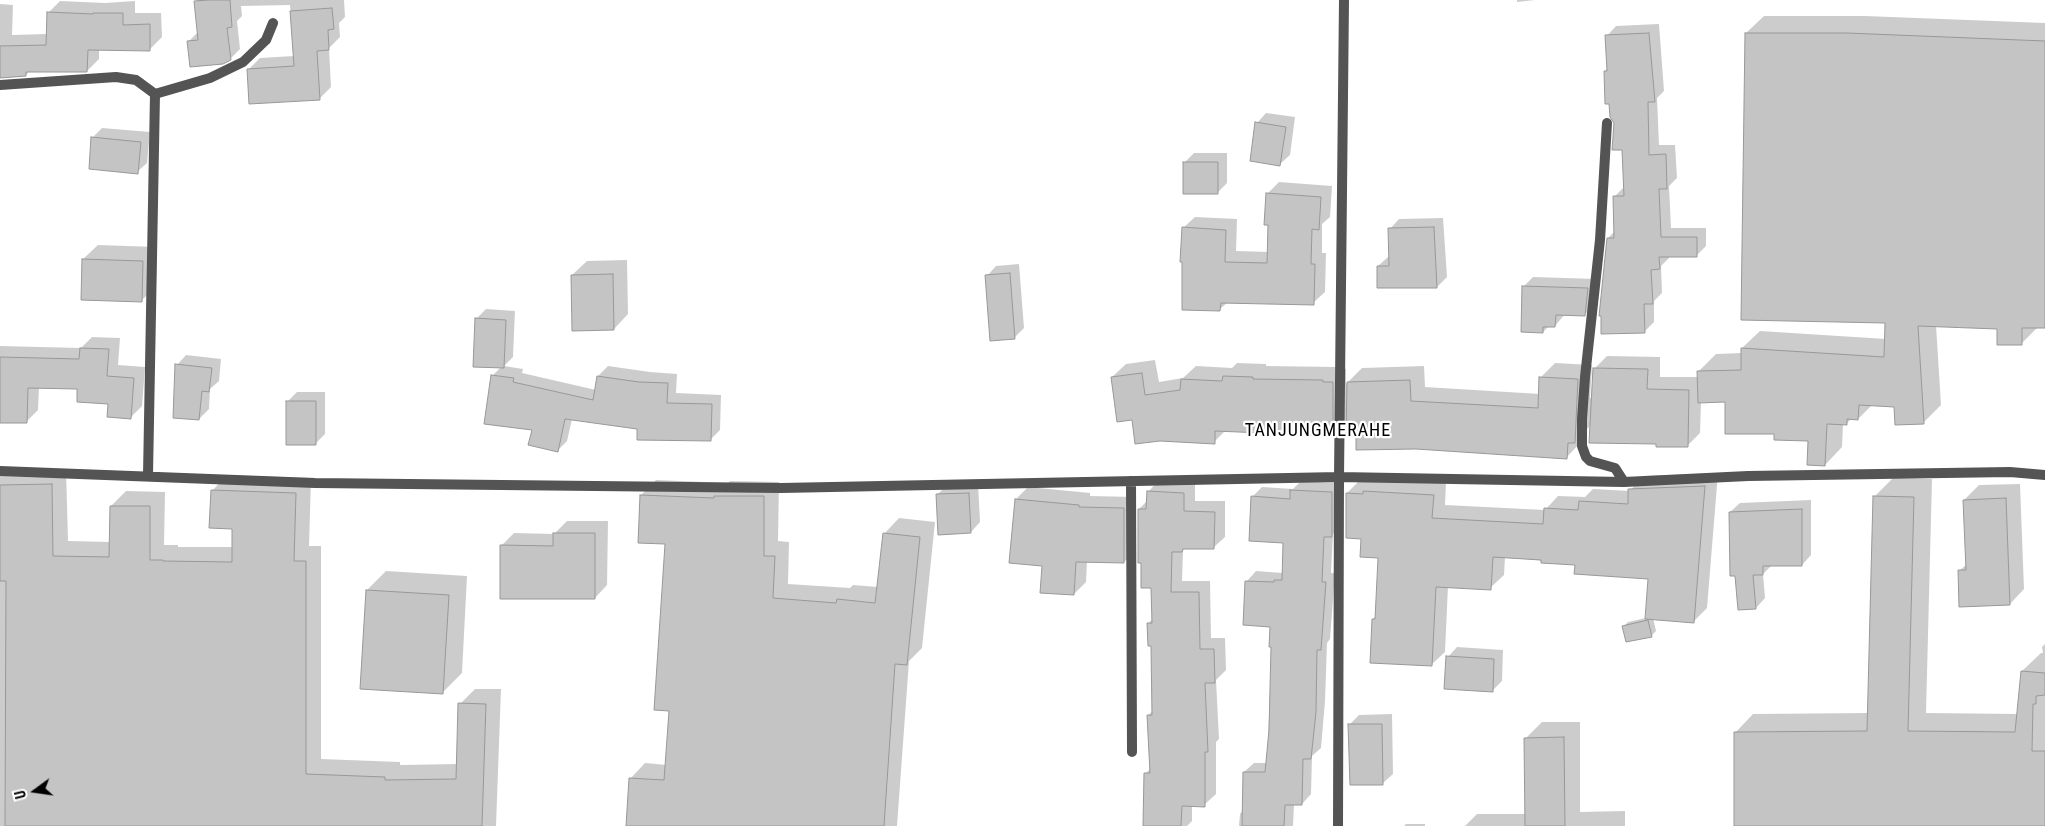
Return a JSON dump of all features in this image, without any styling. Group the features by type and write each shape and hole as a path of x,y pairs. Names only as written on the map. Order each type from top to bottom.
{"street":[{"path":"1338,826 1339,477 1344,0"},
{"path":"155,94 210,78 243,62 266,40 273,23"},
{"path":"0,85 116,77 136,80 155,94"},
{"path":"148,475 155,94"},
{"path":"1607,123 1600,240 1582,419 1582,446 1586,458 1590,461 1615,468 1624,482"},
{"path":"0,471 148,475 315,483 781,488 1339,477 1624,482 1748,476 2010,472 2045,475"},
{"path":"1131,481 1132,752"}],"building":[{"path":"230,0 232,27 227,28 231,60 223,64 190,67 187,41 198,40 194,1"},
{"path":"332,8 334,29 328,30 329,50 317,51 320,100 249,104 247,69 294,66 290,11"},
{"path":"47,12 123,13 123,25 150,24 150,51 88,50 87,72 26,72 26,76 0,78 0,46 46,45"},
{"path":"1649,33 1655,102 1648,102 1649,155 1666,154 1667,189 1659,189 1661,237 1697,237 1697,257 1659,257 1660,269 1651,270 1653,304 1644,304 1645,333 1601,334 1601,316 1599,316 1607,238 1614,238 1613,196 1624,196 1622,150 1612,150 1614,123 1610,117 1609,104 1605,104 1604,71 1607,71 1605,35"},
{"path":"1745,33 1847,33 2045,41 2045,328 2022,328 2022,345 1997,345 1997,329 1918,326 1924,424 1895,425 1894,407 1859,405 1858,420 1847,419 1847,425 1827,424 1825,466 1807,465 1808,441 1774,440 1774,434 1725,434 1725,402 1698,403 1697,371 1741,370 1741,348 1884,357 1885,323 1741,320"},
{"path":"1255,122 1286,127 1280,166 1250,161"},
{"path":"91,137 141,142 138,174 89,169"},
{"path":"1183,162 1218,162 1218,194 1183,194"},
{"path":"1266,193 1321,197 1319,230 1312,229 1311,264 1315,264 1314,305 1221,303 1220,311 1182,310 1182,262 1180,262 1182,227 1226,230 1225,262 1267,263 1268,225 1264,225"},
{"path":"1434,227 1437,288 1377,288 1377,266 1389,266 1388,228"},
{"path":"82,259 143,261 142,302 81,300"},
{"path":"1010,273 1015,339 990,341 985,275"},
{"path":"613,274 614,330 572,331 571,275"},
{"path":"1522,286 1588,288 1585,316 1556,315 1555,327 1543,327 1543,333 1521,332"},
{"path":"475,318 506,320 504,368 473,367"},
{"path":"80,348 109,349 107,376 134,378 131,419 107,417 108,404 77,402 77,389 28,388 27,423 0,423 0,357 79,359"},
{"path":"175,364 212,368 209,392 202,391 199,420 173,418"},
{"path":"1593,368 1648,369 1647,389 1689,390 1688,447 1656,447 1656,444 1589,443"},
{"path":"1142,373 1145,395 1180,390 1181,379 1222,381 1223,376 1333,382 1333,436 1215,431 1215,444 1160,441 1135,444 1132,420 1117,422 1111,377"},
{"path":"491,375 514,378 513,382 593,400 597,376 639,382 668,383 667,403 712,404 711,441 637,440 637,429 565,419 558,452 528,445 532,430 484,424"},
{"path":"1539,377 1578,379 1575,443 1568,443 1567,459 1416,449 1356,450 1356,436 1346,436 1347,382 1410,380 1411,401 1538,408"},
{"path":"286,401 316,401 316,445 286,445"},
{"path":"52,484 53,556 109,557 110,506 150,506 150,560 163,561 232,562 232,529 209,528 211,490 296,493 294,561 306,561 306,774 385,777 385,780 456,779 458,703 486,704 482,826 5,826 6,581 0,581 0,485"},
{"path":"1705,486 1694,623 1645,619 1648,579 1574,574 1575,565 1541,563 1541,560 1493,557 1491,590 1436,587 1432,666 1370,663 1372,619 1375,619 1378,558 1360,557 1361,539 1346,538 1346,493 1363,494 1363,491 1434,495 1432,518 1543,524 1544,508 1578,510 1579,501 1628,504 1628,489"},
{"path":"1290,490 1332,492 1332,537 1324,537 1322,582 1326,582 1321,650 1317,650 1316,712 1311,759 1303,759 1302,805 1285,805 1284,826 1242,826 1243,772 1265,772 1269,730 1271,647 1269,647 1270,627 1243,625 1245,581 1274,582 1274,580 1282,580 1283,543 1249,541 1251,496 1290,499"},
{"path":"1147,491 1184,493 1184,511 1215,512 1214,549 1183,549 1182,552 1172,552 1171,592 1199,592 1200,649 1214,649 1215,683 1205,683 1208,752 1205,752 1205,807 1182,806 1181,826 1143,826 1144,773 1150,773 1147,715 1152,715 1151,646 1148,646 1147,623 1152,623 1151,588 1141,588 1141,563 1138,563 1138,509 1146,509"},
{"path":"969,493 971,533 938,535 936,494"},
{"path":"640,495 714,498 714,496 764,496 764,556 775,556 773,598 836,603 837,599 875,603 883,533 920,537 907,665 895,664 884,826 626,826 629,778 664,780 669,711 654,710 665,544 638,543"},
{"path":"1873,496 1914,497 1908,731 2015,732 2021,671 2045,673 2045,695 2036,696 2036,704 2033,704 2032,751 2045,751 2045,826 1734,826 1734,732 1867,731"},
{"path":"2006,498 2010,605 1959,607 1958,570 1966,570 1963,500"},
{"path":"1015,499 1079,505 1079,507 1124,508 1124,563 1076,562 1074,595 1040,593 1042,566 1009,563"},
{"path":"1802,509 1802,566 1763,566 1763,575 1753,575 1756,609 1738,610 1735,576 1730,576 1729,512"},
{"path":"553,533 595,533 595,599 500,599 500,545 553,546"},
{"path":"366,590 449,595 443,694 360,689"},
{"path":"1648,620 1652,637 1626,642 1622,626"},
{"path":"1446,656 1494,659 1493,692 1444,689"},
{"path":"1348,724 1382,724 1383,785 1350,785"},
{"path":"1564,737 1565,826 1525,826 1524,738"}],"district":[{"name":"TANJUNGMERAHE","path":"1318,431"}]}
